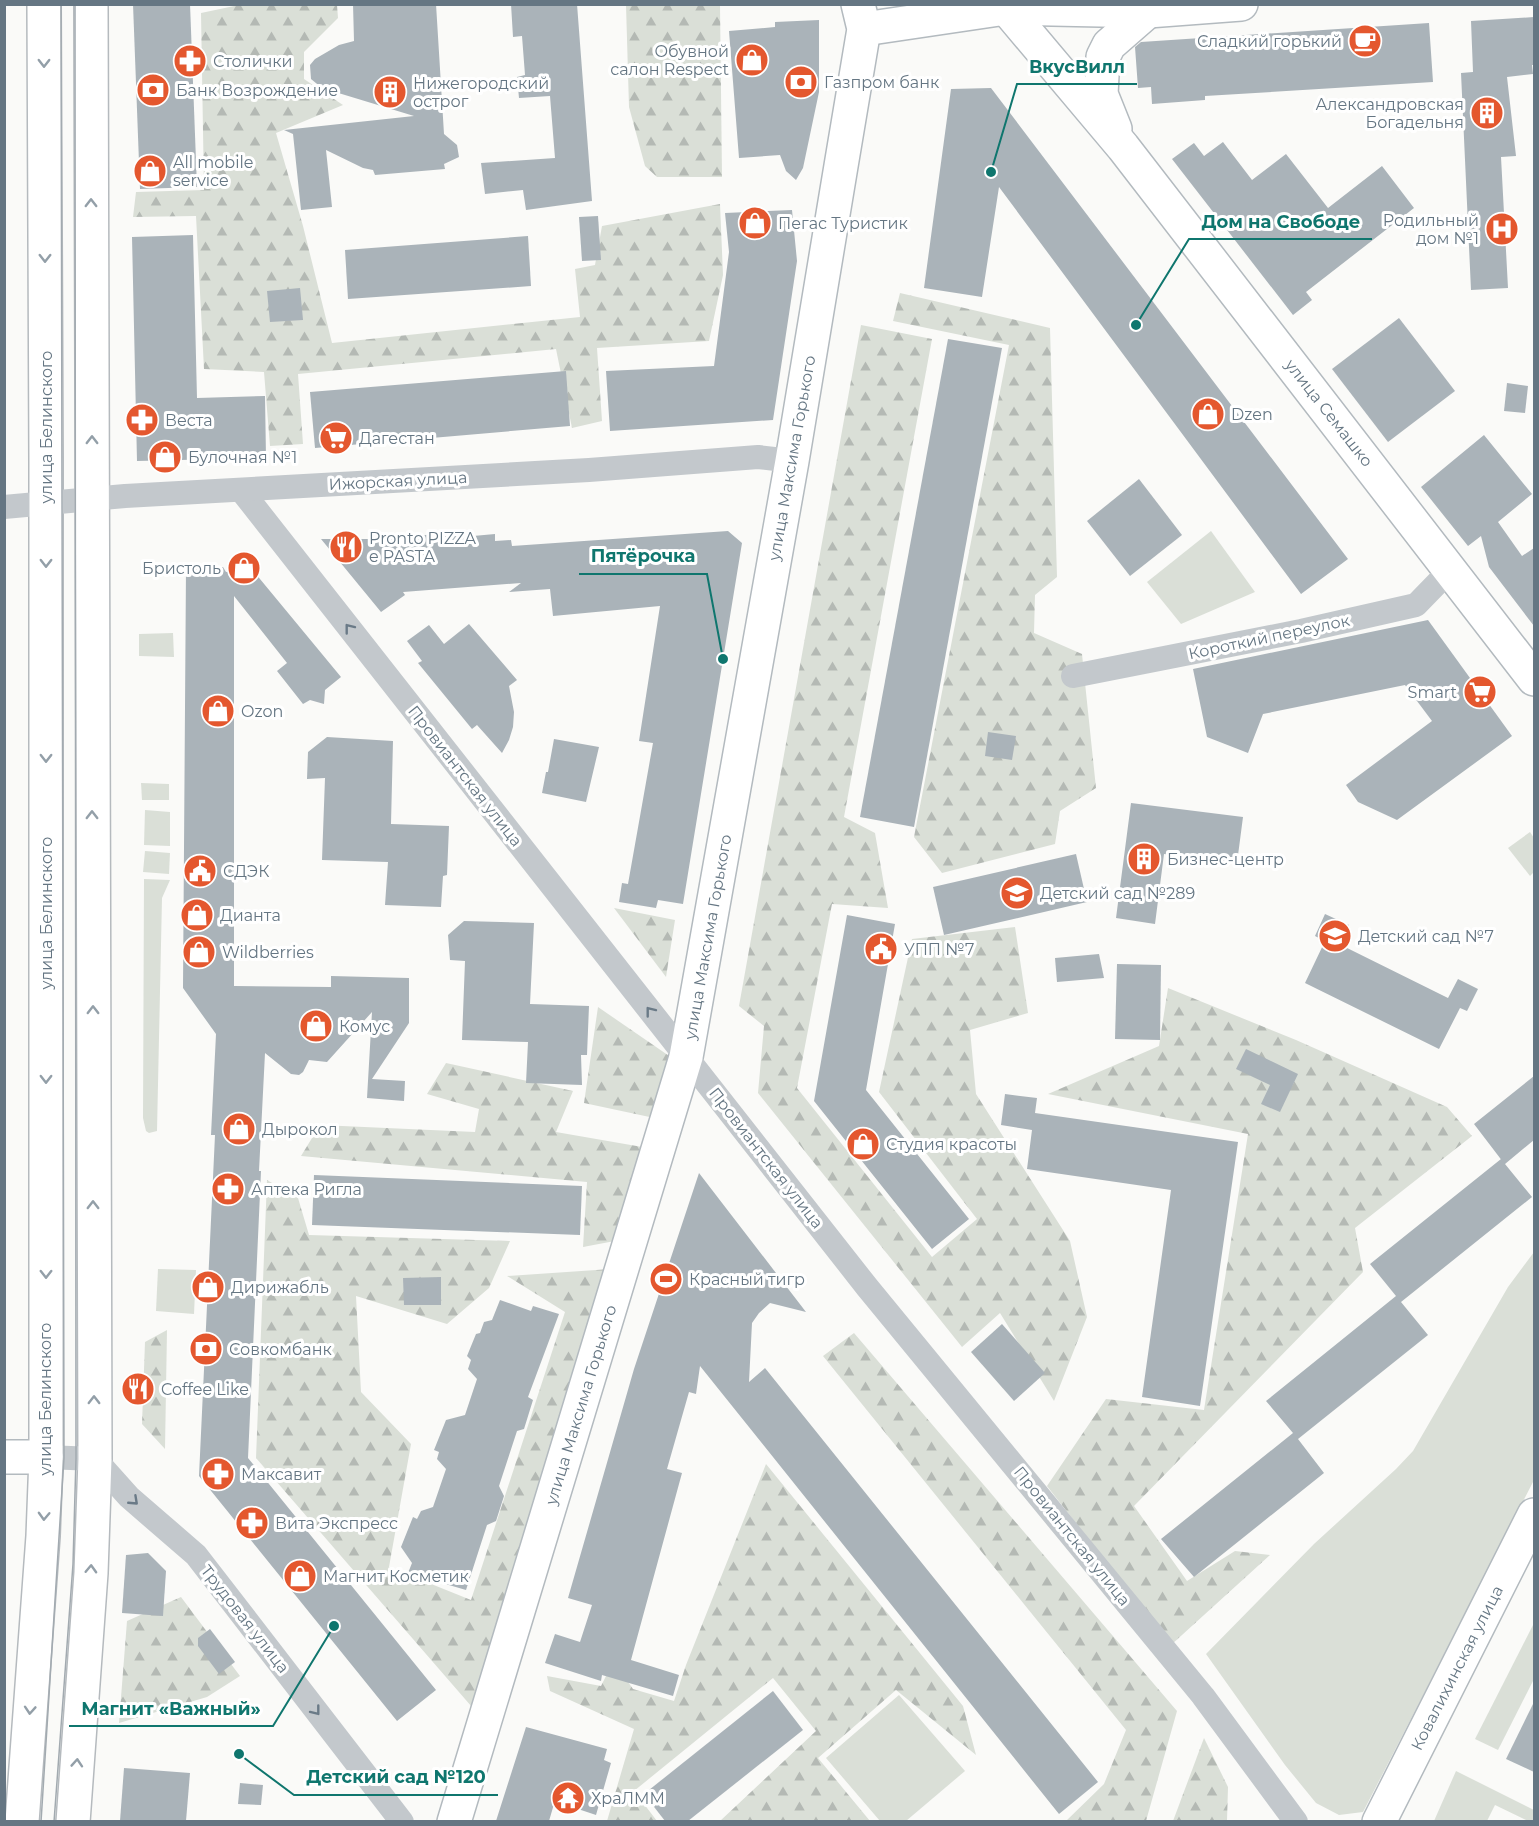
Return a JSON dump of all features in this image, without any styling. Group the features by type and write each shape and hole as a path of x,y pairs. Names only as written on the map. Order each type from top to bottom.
{"main road":[{"name":"улица Белинского","path":"22,1821 43,1536 46,1457 44,4"},
{"path":"73,1821 91,1574 94,1459 91,4"},
{"path":"861,17 1006,8 1148,11 1241,4"},
{"name":"улица Семашко","path":"1006,8 1123,147 1534,679"},
{"name":"улица Семашко","path":"1123,147 1101,94 1103,57 1109,45 1148,11"},
{"name":"улица Максима Горького","path":"454,1821 686,1057 792,461 861,17"},
{"path":"4,1456 46,1457"},
{"name":"Ковалихинская улица","path":"1379,1821 1534,1515"}],"street":[{"name":"Ижорская улица","path":"4,507 91,499 758,457 792,461"},
{"name":"Провиантская улица","path":"241,490 867,1287 1203,1696 1296,1821"},
{"name":"Короткий переулок","path":"1073,676 1301,631 1416,605 1450,570"},
{"path":"46,1457 94,1459"},
{"name":"Трудовая улица","path":"94,1459 129,1497 196,1555 402,1821"}],"green space":[{"path":"239,5 337,5 338,18 304,52 304,79 343,105 276,133 303,226 332,343 580,317 575,269 595,265 602,226 720,204 723,275 709,341 597,348 602,421 572,428 556,349 298,374 303,444 270,446 264,372 204,369 196,216 133,217 136,192 204,190 201,13"},
{"path":"626,5 720,5 722,177 657,177 645,166 629,107"},
{"path":"900,293 1050,328 1057,577 1035,595 1034,633 1082,654 1096,788 1060,811 1055,844 942,873 914,837 1009,345 893,321"},
{"path":"861,325 932,339 844,817 875,833 888,908 832,904 797,1088 932,1257 977,1219 879,1092 912,939 1015,927 1028,1013 970,1030 976,1094 1070,1241 1087,1317 1054,1401 1000,1313 962,1347 758,1093 764,1026 739,1006"},
{"path":"1211,531 1255,592 1181,624 1147,582"},
{"path":"173,633 174,657 139,656 139,634"},
{"path":"141,783 169,784 169,800 142,800"},
{"path":"145,810 170,812 170,846 144,845"},
{"path":"1530,832 1534,838 1534,872 1530,876 1508,848"},
{"path":"145,851 170,853 169,874 143,872"},
{"path":"144,879 170,880 162,898 157,1131 149,1133 146,1131 143,1118"},
{"path":"614,908 675,920 666,977"},
{"path":"1168,988 1296,1040 1447,1107 1472,1136 1355,1228 1363,1272 1134,1506 1187,1581 1235,1551 1270,1555 1171,1645 1047,1486 1106,1399 1204,1410 1248,1134 1048,1094 1159,1046"},
{"path":"598,1007 675,1060 659,1119 584,1103"},
{"path":"446,1063 573,1091 556,1132 648,1148 620,1240 583,1247 587,1182 301,1156 320,1125 475,1132 479,1109 427,1094"},
{"path":"267,1180 298,1198 309,1235 510,1241 489,1288 447,1324 356,1296 361,1392 411,1444 389,1567 471,1600 565,1312 507,1276 611,1269 478,1714 256,1458"},
{"path":"1534,1252 1534,1480 1363,1812 1339,1815 1316,1803 1285,1765 1206,1654 1314,1544 1413,1451 1508,1287"},
{"path":"158,1269 196,1270 194,1314 156,1311"},
{"path":"167,1330 165,1449 142,1424 145,1342"},
{"path":"854,1333 1177,1711 1146,1821 1066,1821 1104,1784 1126,1730 823,1356"},
{"path":"766,1464 963,1706 976,1755 896,1690 818,1758 870,1821 720,1821 816,1731 773,1678 634,1791 657,1821 607,1821 634,1729 550,1691 547,1676 601,1686 607,1674 626,1679 633,1689 674,1701 686,1665"},
{"path":"181,1597 240,1676 207,1697 119,1723 127,1621"},
{"path":"1534,1623 1534,1679 1498,1750 1475,1739"},
{"path":"899,1695 965,1771 906,1821 880,1821 826,1758"},
{"path":"1204,1738 1228,1787 1227,1821 1173,1821"},
{"path":"1456,1771 1534,1810 1534,1821 1528,1821 1495,1805 1487,1821 1434,1821"}],"building":[{"path":"133,4 190,4 197,187 140,189"},
{"name":"Нижегородский острог","path":"353,4 436,4 444,134 457,145 459,157 444,164 445,169 375,175 373,170 363,168 326,150 332,207 301,210 293,134 284,130 414,116 322,88 311,79 310,65 315,59 339,45 354,41"},
{"path":"511,4 577,4 592,201 526,210 523,190 485,194 481,163 555,158 550,96 519,98 517,77 525,75 522,36 513,37"},
{"name":"Александровская Богадельня","path":"1534,17 1533,74 1507,77 1516,156 1501,157 1508,288 1471,290 1461,73 1473,72 1471,21"},
{"path":"819,20 819,92 803,168 796,180 786,171 780,155 739,158 729,31 775,27 775,22"},
{"path":"1429,23 1433,82 1205,96 1205,100 1152,104 1151,87 1138,88 1135,47 1141,42"},
{"path":"991,88 1348,559 1301,594 999,187 982,297 924,288 951,89"},
{"path":"1223,142 1252,180 1286,154 1328,208 1382,166 1414,208 1306,292 1312,300 1293,315 1172,159 1194,143 1204,156"},
{"path":"792,210 797,261 773,420 610,431 606,371 714,366 729,252 725,213"},
{"path":"598,216 601,260 582,261 579,217"},
{"path":"193,235 197,398 265,396 266,458 137,461 132,237"},
{"path":"528,236 531,286 348,299 345,250"},
{"path":"300,288 303,320 270,322 267,291"},
{"path":"1399,318 1455,391 1388,442 1332,369"},
{"path":"948,339 1002,348 914,827 860,817"},
{"path":"566,371 570,426 315,448 310,392"},
{"path":"1507,383 1528,386 1525,413 1504,411"},
{"path":"1484,435 1532,494 1498,522 1522,556 1534,548 1534,626 1489,567 1481,536 1468,546 1421,487"},
{"path":"1139,479 1182,535 1130,576 1087,521"},
{"path":"473,531 473,536 495,534 495,541 511,540 512,546 728,531 742,543 683,904 658,900 656,908 619,902 622,883 628,884 653,743 639,741 660,606 553,616 550,589 509,592 521,583 403,592 405,595 381,612 321,539 377,539"},
{"path":"223,567 226,572 250,567 341,677 325,690 324,704 310,700 303,704 277,671 287,663 234,596 234,986 331,987 331,976 409,978 409,1023 372,1079 405,1081 404,1101 367,1098 372,1012 327,1062 309,1060 299,1075 291,1074 265,1053 248,1458 436,1690 397,1721 199,1476 215,1135 211,1135 216,1034 183,988 186,568"},
{"path":"1428,620 1512,736 1397,820 1358,802 1346,785 1432,721 1405,685 1263,714 1248,753 1207,737 1193,669"},
{"path":"469,624 517,680 509,686 514,712 513,727 502,753 477,725 472,729 418,663 422,661 407,641 429,625 444,644"},
{"path":"988,732 1016,736 1012,760 985,756"},
{"path":"327,737 393,741 391,824 449,826 447,875 443,876 441,907 385,905 388,862 322,860 325,778 307,779 308,752"},
{"path":"554,739 599,747 586,802 542,793"},
{"name":"Бизнес-центр","path":"1131,803 1243,817 1237,863 1164,854 1155,924 1116,918"},
{"path":"1076,854 1087,902 944,935 933,887"},
{"path":"1325,914 1349,925 1339,944 1448,998 1458,979 1478,989 1467,1011 1460,1008 1439,1049 1305,983 1325,941 1315,936"},
{"path":"847,915 895,924 866,1090 969,1219 932,1249 814,1101"},
{"path":"464,921 534,923 530,1004 589,1006 587,1055 581,1055 582,1085 526,1083 528,1042 462,1040 465,961 450,960 448,935"},
{"path":"1099,954 1104,978 1057,982 1055,958"},
{"path":"1117,964 1161,965 1160,1040 1115,1039"},
{"path":"1246,1049 1298,1074 1280,1112 1261,1104 1270,1085 1236,1069"},
{"path":"1534,1076 1534,1140 1505,1164 1532,1197 1401,1302 1428,1335 1298,1439 1324,1473 1194,1577 1161,1539 1293,1433 1266,1401 1396,1296 1370,1264 1501,1159 1474,1124"},
{"path":"1005,1094 1037,1098 1035,1113 1238,1142 1200,1406 1142,1397 1171,1190 1027,1169 1032,1130 1001,1125"},
{"path":"699,1173 806,1312 770,1303 759,1313 752,1323 749,1382 765,1368 1098,1782 1059,1814 700,1366 696,1394 689,1392 667,1469 682,1473 631,1660 679,1675 673,1696 602,1675 601,1681 545,1663 555,1634 580,1642 592,1605 568,1598 634,1369"},
{"path":"314,1175 582,1186 580,1235 312,1225"},
{"path":"441,1277 441,1305 404,1305 403,1278"},
{"path":"500,1300 531,1311 533,1306 559,1314 528,1397 533,1400 524,1429 517,1431 499,1486 504,1496 496,1521 487,1525 466,1590 408,1573 412,1563 401,1547 413,1517 417,1519 421,1511 433,1507 446,1469 437,1459 439,1452 434,1450 446,1420 465,1415 477,1379 468,1369 471,1360 467,1356 476,1334 480,1333 484,1322 492,1320"},
{"path":"1002,1324 1045,1373 1014,1401 971,1352"},
{"path":"148,1553 166,1571 163,1616 122,1613 126,1555"},
{"path":"210,1629 235,1662 219,1674 198,1646 198,1638"},
{"path":"773,1691 803,1730 688,1821 665,1821 644,1794"},
{"path":"1534,1702 1534,1772 1506,1759"},
{"path":"526,1727 607,1749 604,1760 611,1763 596,1815 575,1808 574,1813 554,1804 549,1821 496,1821"},
{"path":"124,1768 190,1773 186,1821 120,1821"},
{"path":"240,1783 263,1785 261,1805 238,1804"}],"tram line":[{"path":"41,1822 64,1458 61,4"},
{"path":"54,1822 73,1564 76,1458 75,4"}],"place":[{"name":"Сладкий горький","path":"1365,41"},
{"name":"Обувной салон Respect","path":"752,60"},
{"name":"Столички","path":"190,61"},
{"name":"Газпром банк","path":"801,82"},
{"name":"Банк Возрождение","path":"153,90"},
{"name":"Нижегородский острог","path":"390,92"},
{"name":"Александровская Богадельня","path":"1487,113"},
{"name":"All mobile service","path":"150,171"},
{"name":"ВкусВилл","path":"991,172"},
{"name":"Пегас Туристик","path":"755,223"},
{"name":"Родильный дом №1","path":"1502,229"},
{"name":"Дом на Свободе","path":"1136,325"},
{"name":"Dzen","path":"1208,414"},
{"name":"Веста","path":"142,420"},
{"name":"Дагестан","path":"336,438"},
{"name":"Булочная №1","path":"165,457"},
{"name":"Pronto PIZZA e PASTA","path":"346,547"},
{"name":"Бристоль","path":"244,568"},
{"name":"Пятёрочка","path":"723,659"},
{"name":"Smart","path":"1480,692"},
{"name":"Ozon","path":"218,711"},
{"name":"Бизнес-центр","path":"1144,859"},
{"name":"СДЭК","path":"200,871"},
{"name":"Детский сад №289","path":"1017,893"},
{"name":"Дианта","path":"197,915"},
{"name":"Детский сад №7","path":"1335,936"},
{"name":"УПП №7","path":"881,949"},
{"name":"Wildberries","path":"199,952"},
{"name":"Комус","path":"316,1026"},
{"name":"Дырокол","path":"239,1129"},
{"name":"Студия красоты","path":"863,1144"},
{"name":"Аптека Ригла","path":"228,1189"},
{"name":"Красный тигр","path":"666,1279"},
{"name":"Дирижабль","path":"208,1287"},
{"name":"Совкомбанк","path":"206,1349"},
{"name":"Coffee Like","path":"138,1389"},
{"name":"Максавит","path":"218,1474"},
{"name":"Вита Экспресс","path":"252,1523"},
{"name":"Магнит Косметик","path":"300,1576"},
{"name":"Магнит «Важный»","path":"334,1626"},
{"name":"Детский сад №120","path":"239,1754"},
{"name":"ХраЛММ","path":"568,1798"}]}
